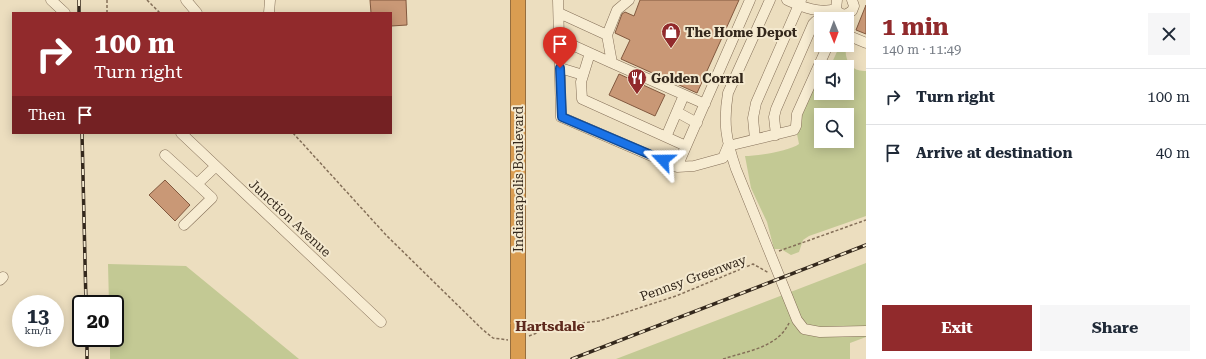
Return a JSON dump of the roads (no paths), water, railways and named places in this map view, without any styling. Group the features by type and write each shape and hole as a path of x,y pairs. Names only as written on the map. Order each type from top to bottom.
{"highway":[{"name":"Indianapolis Boulevard","path":"518,0 518,359"}],"street":[{"path":"51,0 64,12"},
{"path":"186,0 196,12"},
{"path":"269,12 270,0"},
{"path":"558,0 562,117 677,167 694,166 724,158 728,146"},
{"path":"612,63 606,35 617,10 629,0"},
{"path":"677,167 750,0"},
{"path":"770,0 728,93 725,127 728,146 796,320 804,329 820,332 866,331"},
{"path":"787,0 800,3 814,15"},
{"path":"826,12 836,4 842,15 850,13 854,8 852,0"},
{"path":"755,139 753,118 756,103 800,3"},
{"path":"559,13 606,35"},
{"path":"776,135 774,117 776,109 814,23"},
{"path":"559,38 705,104"},
{"path":"854,38 866,43"},
{"path":"728,146 789,132 795,128 797,114 825,52"},
{"path":"590,53 581,82 582,99 686,146"},
{"path":"560,68 583,75"},
{"path":"666,137 684,95"},
{"path":"677,112 697,123"},
{"name":"Junction Avenue","path":"182,134 381,322"},
{"path":"165,155 212,198 184,225"},
{"path":"197,184 216,166"}],"railway":[{"path":"79,0 79,12"},
{"path":"82,134 86,295"},
{"path":"572,359 866,245"},
{"path":"87,347 87,359"}],"place":[{"name":"The Home Depot","path":"671,49"},
{"name":"Golden Corral","path":"637,95"}],"district":[{"name":"Hartsdale","path":"550,326"}]}
